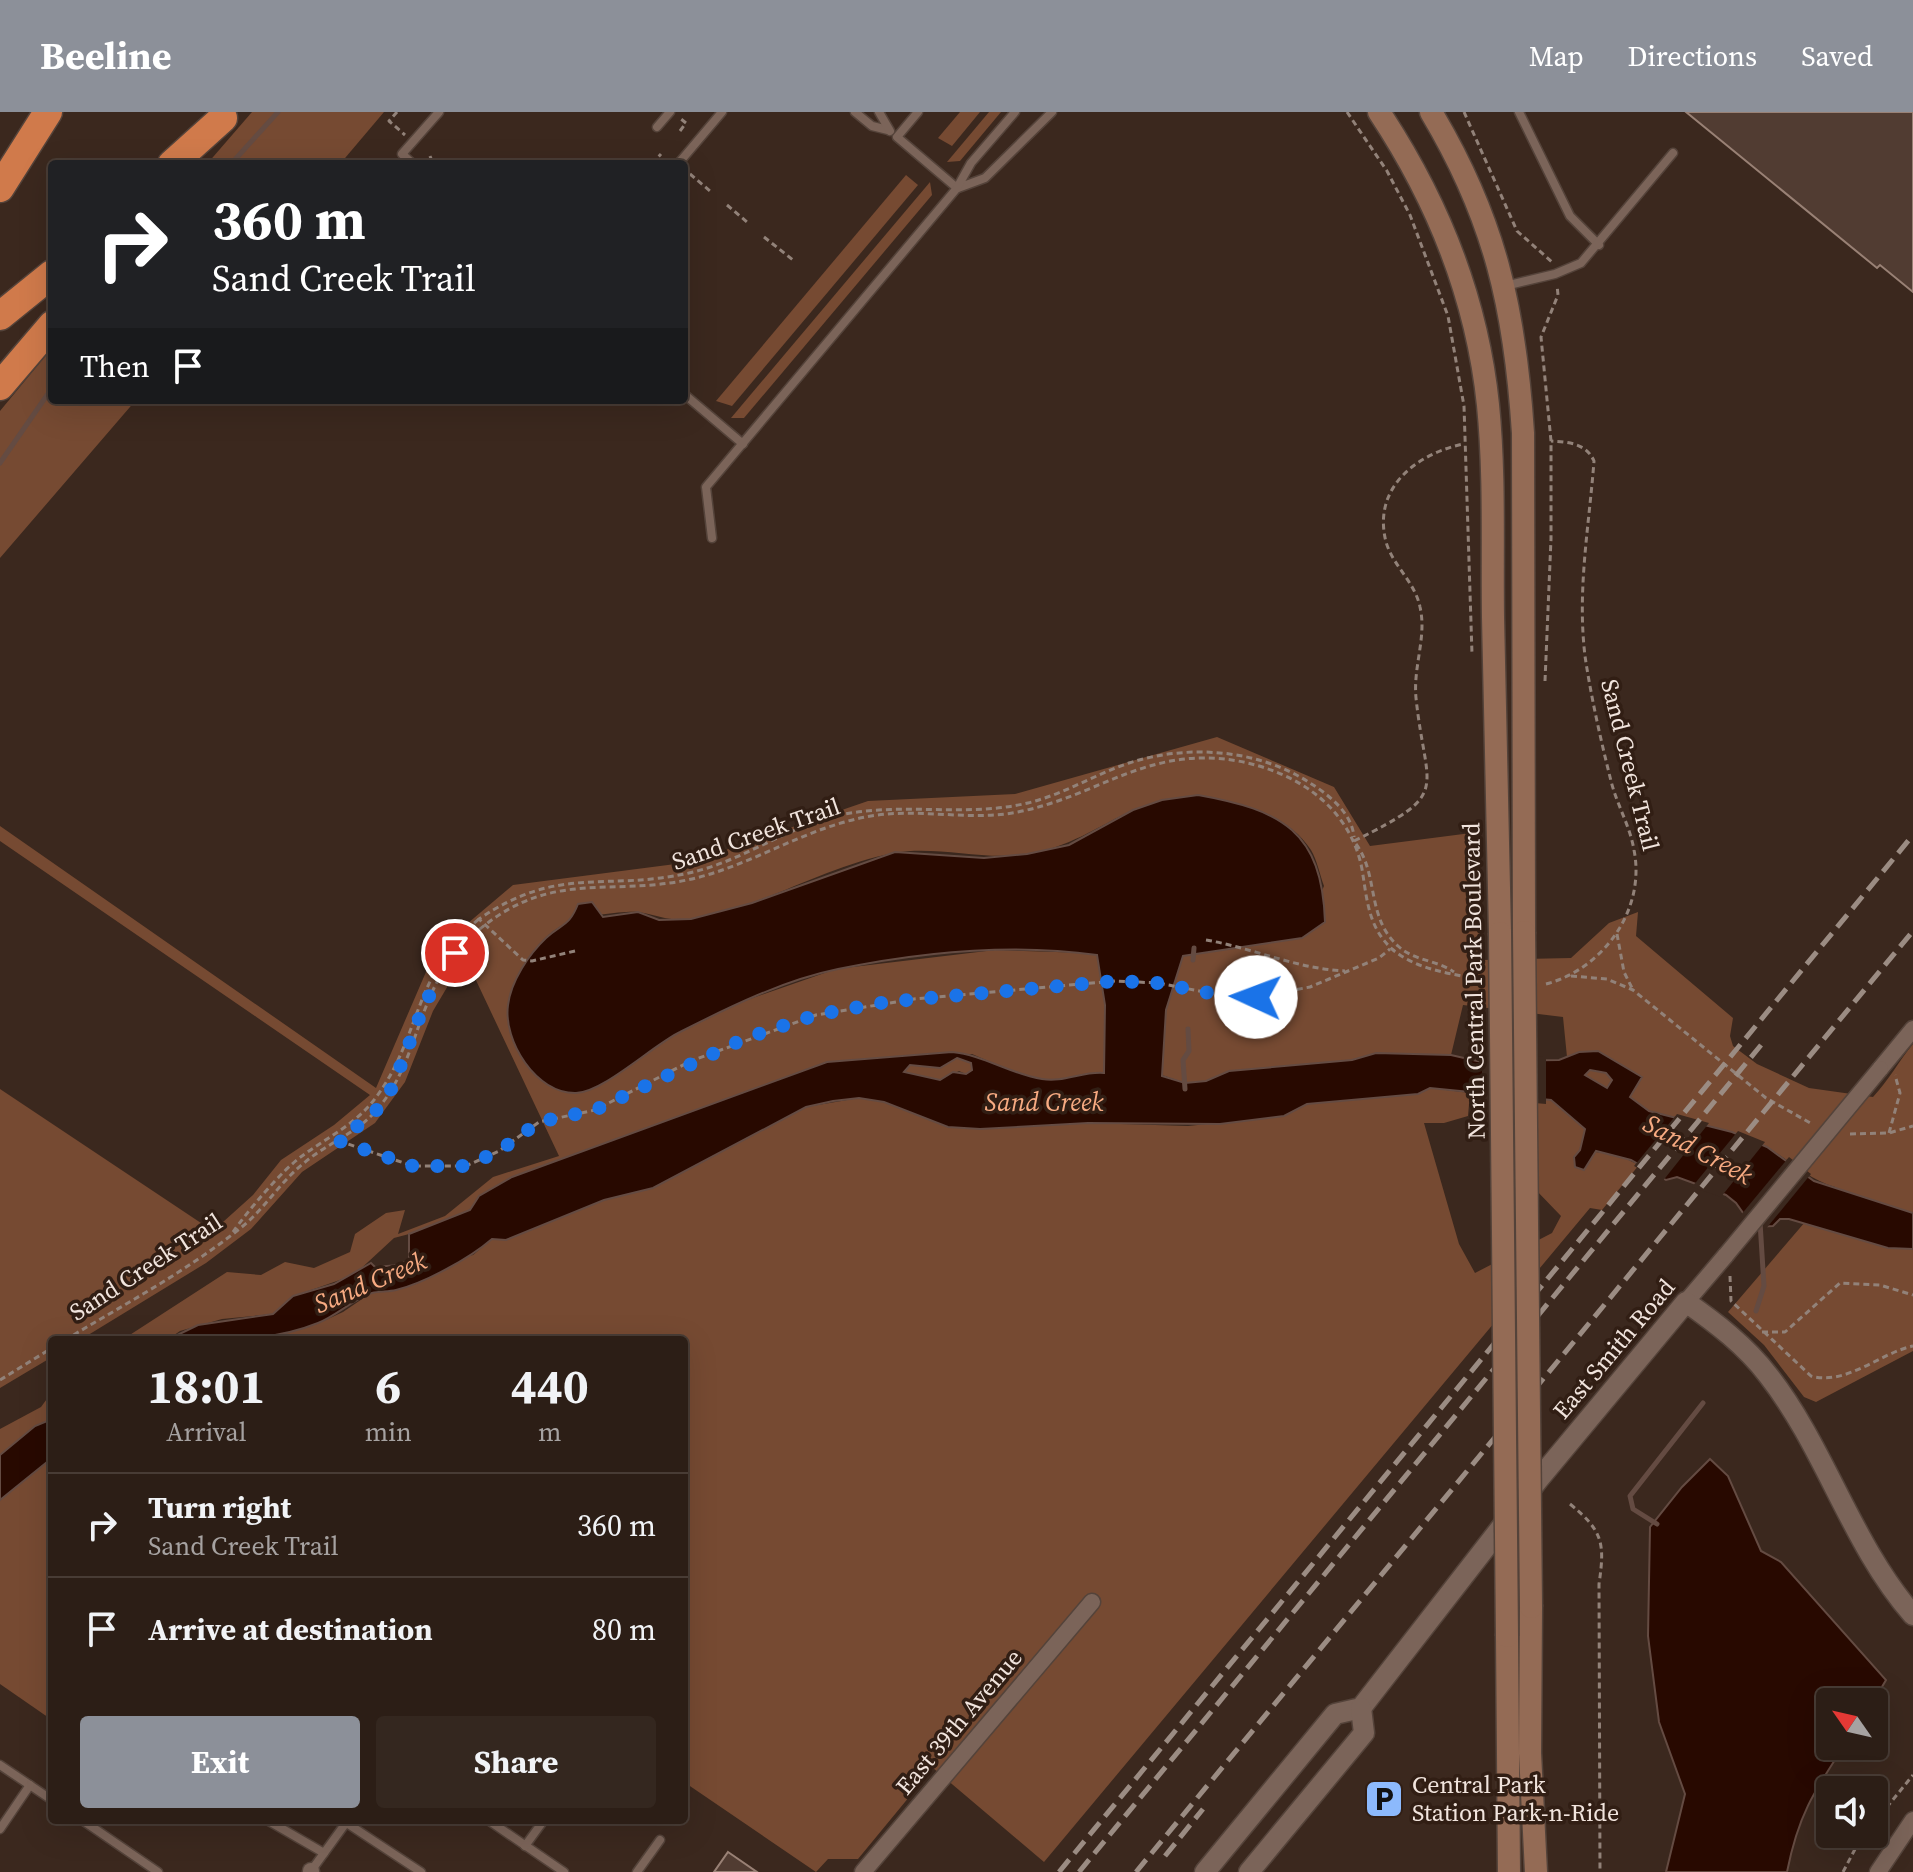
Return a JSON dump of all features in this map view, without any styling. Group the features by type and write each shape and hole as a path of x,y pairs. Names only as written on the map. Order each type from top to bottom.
{"highway":[{"path":"0,188 48,112"},
{"path":"176,160 225,115"},
{"path":"193,160 225,115"},
{"path":"0,316 48,277"},
{"path":"0,386 48,330"}],"main road":[{"name":"North Central Park Boulevard","path":"1379,112 1421,181 1452,252 1467,296 1484,373 1491,501 1500,933 1509,1872"},
{"name":"North Central Park Boulevard","path":"1431,112 1485,219 1504,286 1519,373 1523,433 1530,1753 1536,1872"}],"street":[{"name":"East Smith Road","path":"1205,1872 1335,1714 1361,1708 1538,1480 1886,1068 1913,1029"},
{"path":"1686,1302 1722,1328 1767,1373 1787,1401 1874,1561 1913,1615"},
{"name":"East 39th Avenue","path":"863,1872 1092,1602"},
{"name":"East Smith Road","path":"1249,1872 1364,1733 1361,1708"},
{"path":"1886,1869 1913,1820"}],"lane":[{"path":"409,160 402,154 439,112"},
{"path":"657,127 670,112"},
{"path":"681,160 722,112"},
{"path":"855,112 872,126 888,130 957,188"},
{"path":"879,112 888,130"},
{"path":"897,137 918,112"},
{"path":"712,538 706,487 957,188 971,163 1015,112"},
{"path":"957,188 985,178 1052,112"},
{"path":"1519,112 1573,222 1599,245"},
{"path":"1504,286 1569,270 1585,260 1673,153"},
{"path":"688,397 743,444"},
{"path":"0,1765 48,1797"},
{"path":"0,1829 30,1785"},
{"path":"88,1824 158,1872"},
{"path":"274,1824 324,1853"},
{"path":"311,1872 344,1824"},
{"path":"350,1824 421,1872"},
{"path":"494,1824 564,1872"},
{"path":"525,1846 541,1824"},
{"path":"637,1872 660,1840"}],"path":[{"path":"397,112 389,121 405,135"},
{"path":"1347,112 1387,171 1432,271 1458,359 1464,406 1473,667"},
{"path":"1464,112 1517,231 1552,262"},
{"path":"680,131 686,123 681,119"},
{"path":"656,159 661,154"},
{"path":"430,156 432,160"},
{"path":"690,174 710,191"},
{"path":"727,205 747,222"},
{"path":"764,237 793,260"},
{"name":"Sand Creek Trail","path":"1557,286 1558,295 1541,337 1551,441 1577,445 1594,461 1583,564 1586,658 1611,782 1635,851 1636,874 1632,899 1617,934 1571,976 1607,979 1633,990 1766,1098 1818,1126"},
{"path":"1354,841 1414,809 1422,799 1428,773 1416,698 1416,666 1423,630 1420,604 1386,541 1386,514 1392,490 1406,470 1421,457 1463,444"},
{"path":"231,1235 292,1164 368,1109 390,1075 432,974 452,946 479,919 510,900 548,886 595,879 666,877 709,867 834,817 904,807 1005,807 1069,790 1129,764 1176,754 1230,754 1289,770 1319,788 1340,808 1353,825 1354,841 1364,855 1374,907 1386,934 1406,953 1444,965 1457,974"},
{"name":"Sand Creek Trail","path":"71,1336 231,1235 265,1206 298,1167 339,1141 375,1112 392,1088 438,976 455,953 484,925 520,902 570,887 662,884 709,875 794,838 848,820 901,813 1012,813 1053,803 1128,770 1191,758 1238,761 1290,778 1333,809 1354,841 1367,908 1374,925 1391,949"},
{"path":"479,919 523,960 532,961 575,951"},
{"path":"1617,934 1624,972 1633,990"},
{"path":"1206,940 1239,945 1309,966 1349,971"},
{"path":"339,1141 413,1166 466,1166 499,1151 539,1122 595,1110 746,1038 796,1020 857,1007 1115,981 1158,983 1230,997 1256,997 1310,987 1391,949 1406,960 1435,970"},
{"path":"1886,1068 1900,1093 1889,1133"},
{"path":"1841,1133 1889,1133 1913,1126"},
{"path":"1761,1331 1785,1332 1824,1296 1845,1282 1860,1286 1880,1285 1913,1295"},
{"path":"1729,1297 1801,1370 1820,1379 1845,1373 1913,1346"},
{"name":"Sand Creek Trail","path":"0,1380 48,1350"},
{"path":"1570,1504 1597,1531 1604,1550 1598,1600 1600,1872"},
{"path":"1888,1806 1913,1775"},
{"path":"1843,1872 1856,1848"}],"shaded area":[{"path":"252,112 384,112 343,160 210,160"},
{"path":"960,112 980,112 952,146 938,138"},
{"path":"989,112 1001,112 960,161 947,162"},
{"path":"906,175 918,185 732,406 716,401"},
{"path":"930,182 932,195 744,418 731,418"},
{"path":"48,353 48,404 133,404 0,558 0,411"},
{"path":"1217,737 1334,787 1370,846 1479,832 1478,908 1482,960 1571,958 1609,923 1638,912 1636,936 1733,1018 1730,1036 1733,1046 1757,1064 1809,1088 1873,1097 1913,1044 1913,1351 1816,1402 1804,1397 1764,1345 1728,1312 1835,1187 1750,1140 1649,1111 1630,1097 1642,1077 1579,1052 1567,1057 1563,1017 1463,1005 1451,1055 1376,1053 1352,1060 1229,1071 1206,1081 1185,1083 1162,1075 1046,1080 1016,1073 972,1054 827,1062 512,1177 479,1196 470,1210 428,1229 394,1238 354,1275 294,1296 273,1314 222,1319 173,1336 128,1336 227,1272 261,1275 285,1262 314,1268 350,1252 355,1234 386,1213 405,1210 398,1234 445,1216 493,1177 559,1156 465,957 433,1011 405,1082 375,1123 302,1172 251,1229 206,1263 87,1336 48,1336 48,1359 0,1388 0,1089 213,1231 253,1195 281,1160 334,1125 370,1095 0,841 0,826 376,1088 435,951 513,885 691,862 868,801 1015,794","holes":["1198,795 1245,806 1289,827 1301,837 1317,863 1324,886 1302,938 1183,956 995,950 836,969 744,1001 676,1034 612,1077 508,1005 524,968 539,945 548,935 572,921 631,912 684,920 718,914 843,867 894,853 926,851 1010,856 1042,851 1069,842 1133,810 1173,799"]},
{"path":"957,1058 971,1063 972,1070 966,1074 959,1071 940,1080 904,1073 910,1065 940,1068"},
{"path":"1590,1070 1606,1073 1612,1080 1607,1088 1584,1075"},
{"path":"1430,1088 1470,1093 1468,1116 1444,1123 1424,1123 1459,1244 1475,1273 1552,1233 1561,1216 1534,1188 1534,1099 1551,1100 1586,1129 1580,1150 1618,1155 1639,1165 1602,1210 1590,1208 1044,1862 933,1768 858,1859 828,1859 816,1872 688,1785 688,1336 272,1336 317,1324 343,1312 371,1293 416,1284 473,1255 492,1239 506,1240 604,1200 653,1188 806,1107 859,1098 884,1102 948,1127 980,1129 1088,1123 1188,1126 1284,1116 1307,1104 1418,1094"},
{"path":"48,1397 48,1421 35,1426 0,1455 0,1429 41,1407"},
{"path":"48,1461 48,1717 0,1684 0,1500"}],"water":[{"name":"Sand Creek","path":"1198,795 1253,808 1292,830 1306,846 1316,866 1322,891 1325,922 1302,938 1183,956 1166,1010 1162,1076 1185,1083 1206,1081 1229,1071 1352,1060 1376,1053 1451,1055 1477,1061 1559,1060 1579,1052 1598,1051 1642,1077 1630,1097 1649,1111 1732,1132 1767,1147 1814,1181 1913,1213 1913,1249 1888,1248 1789,1219 1780,1219 1773,1226 1753,1227 1736,1203 1726,1195 1677,1177 1666,1180 1631,1160 1596,1151 1584,1170 1575,1167 1574,1157 1580,1150 1585,1129 1551,1100 1430,1088 1418,1094 1307,1104 1284,1116 1220,1124 1088,1123 980,1129 948,1127 884,1102 859,1098 806,1107 653,1188 604,1200 506,1240 492,1239 433,1276 408,1287 366,1295 325,1320 300,1329 268,1336 175,1336 198,1325 273,1314 293,1296 334,1284 371,1263 375,1267 399,1265 409,1260 409,1234 470,1210 479,1196 512,1177 827,1062 952,1052 1042,1079 1104,1073 1105,1005 1097,955 1065,951 1000,950 934,954 870,963 797,980 757,995 669,1038 614,1077 587,1091 576,1093 548,1085 525,1063 511,1034 508,1005 517,977 527,960 546,938 568,921 578,904 592,902 603,917 638,912 659,920 691,919 752,903 895,852 984,858 1027,854 1069,845 1133,810 1162,800","holes":["957,1058 971,1063 972,1070 966,1074 953,1072 940,1080 904,1072 910,1065 940,1068","1590,1070 1606,1073 1612,1080 1607,1088 1585,1075"]},
{"path":"48,1421 48,1461 0,1500 0,1455 35,1426"},
{"path":"1710,1459 1728,1476 1761,1551 1781,1562 1886,1680 1881,1688 1816,1688 1816,1760 1835,1760 1825,1776 1816,1776 1816,1792 1796,1835 1787,1872 1666,1872 1685,1794 1659,1722 1648,1636 1650,1527 1682,1487"}],"pier":[{"path":"1546,1056 1546,1104 1482,1098 1482,1057"},
{"path":"1677,1114 1709,1123 1662,1182 1634,1166"},
{"path":"1738,1131 1765,1142 1721,1197 1692,1187"},
{"path":"1789,1157 1811,1174 1765,1230 1750,1229 1740,1216"}],"building":[{"path":"1686,112 1913,112 1913,292 1880,265 1877,268"},
{"path":"728,1852 757,1872 714,1872"}],"waterway":[{"path":"235,160 278,112"},
{"path":"0,463 48,394"},
{"path":"1193,960 1194,948"},
{"path":"1185,1089 1183,1060 1189,1051 1188,1029"},
{"path":"1756,1311 1764,1286 1760,1222"},
{"path":"1657,1524 1633,1509 1630,1496 1703,1403"}],"railway":[{"path":"1059,1872 1913,835"},
{"path":"1136,1872 1913,931"},
{"path":"1079,1872 1766,1039"},
{"path":"1165,1856 1203,1809"}],"place":[{"name":"Central Park Station Park-n-Ride","path":"1384,1799"}],"route":[{"path":"455,953 438,976 425,1003 392,1088 375,1112 339,1141 413,1166 466,1166 499,1151 539,1122 595,1110 691,1061 746,1038 796,1020 886,1002 1115,981 1158,983 1217,996 1256,997"}]}
